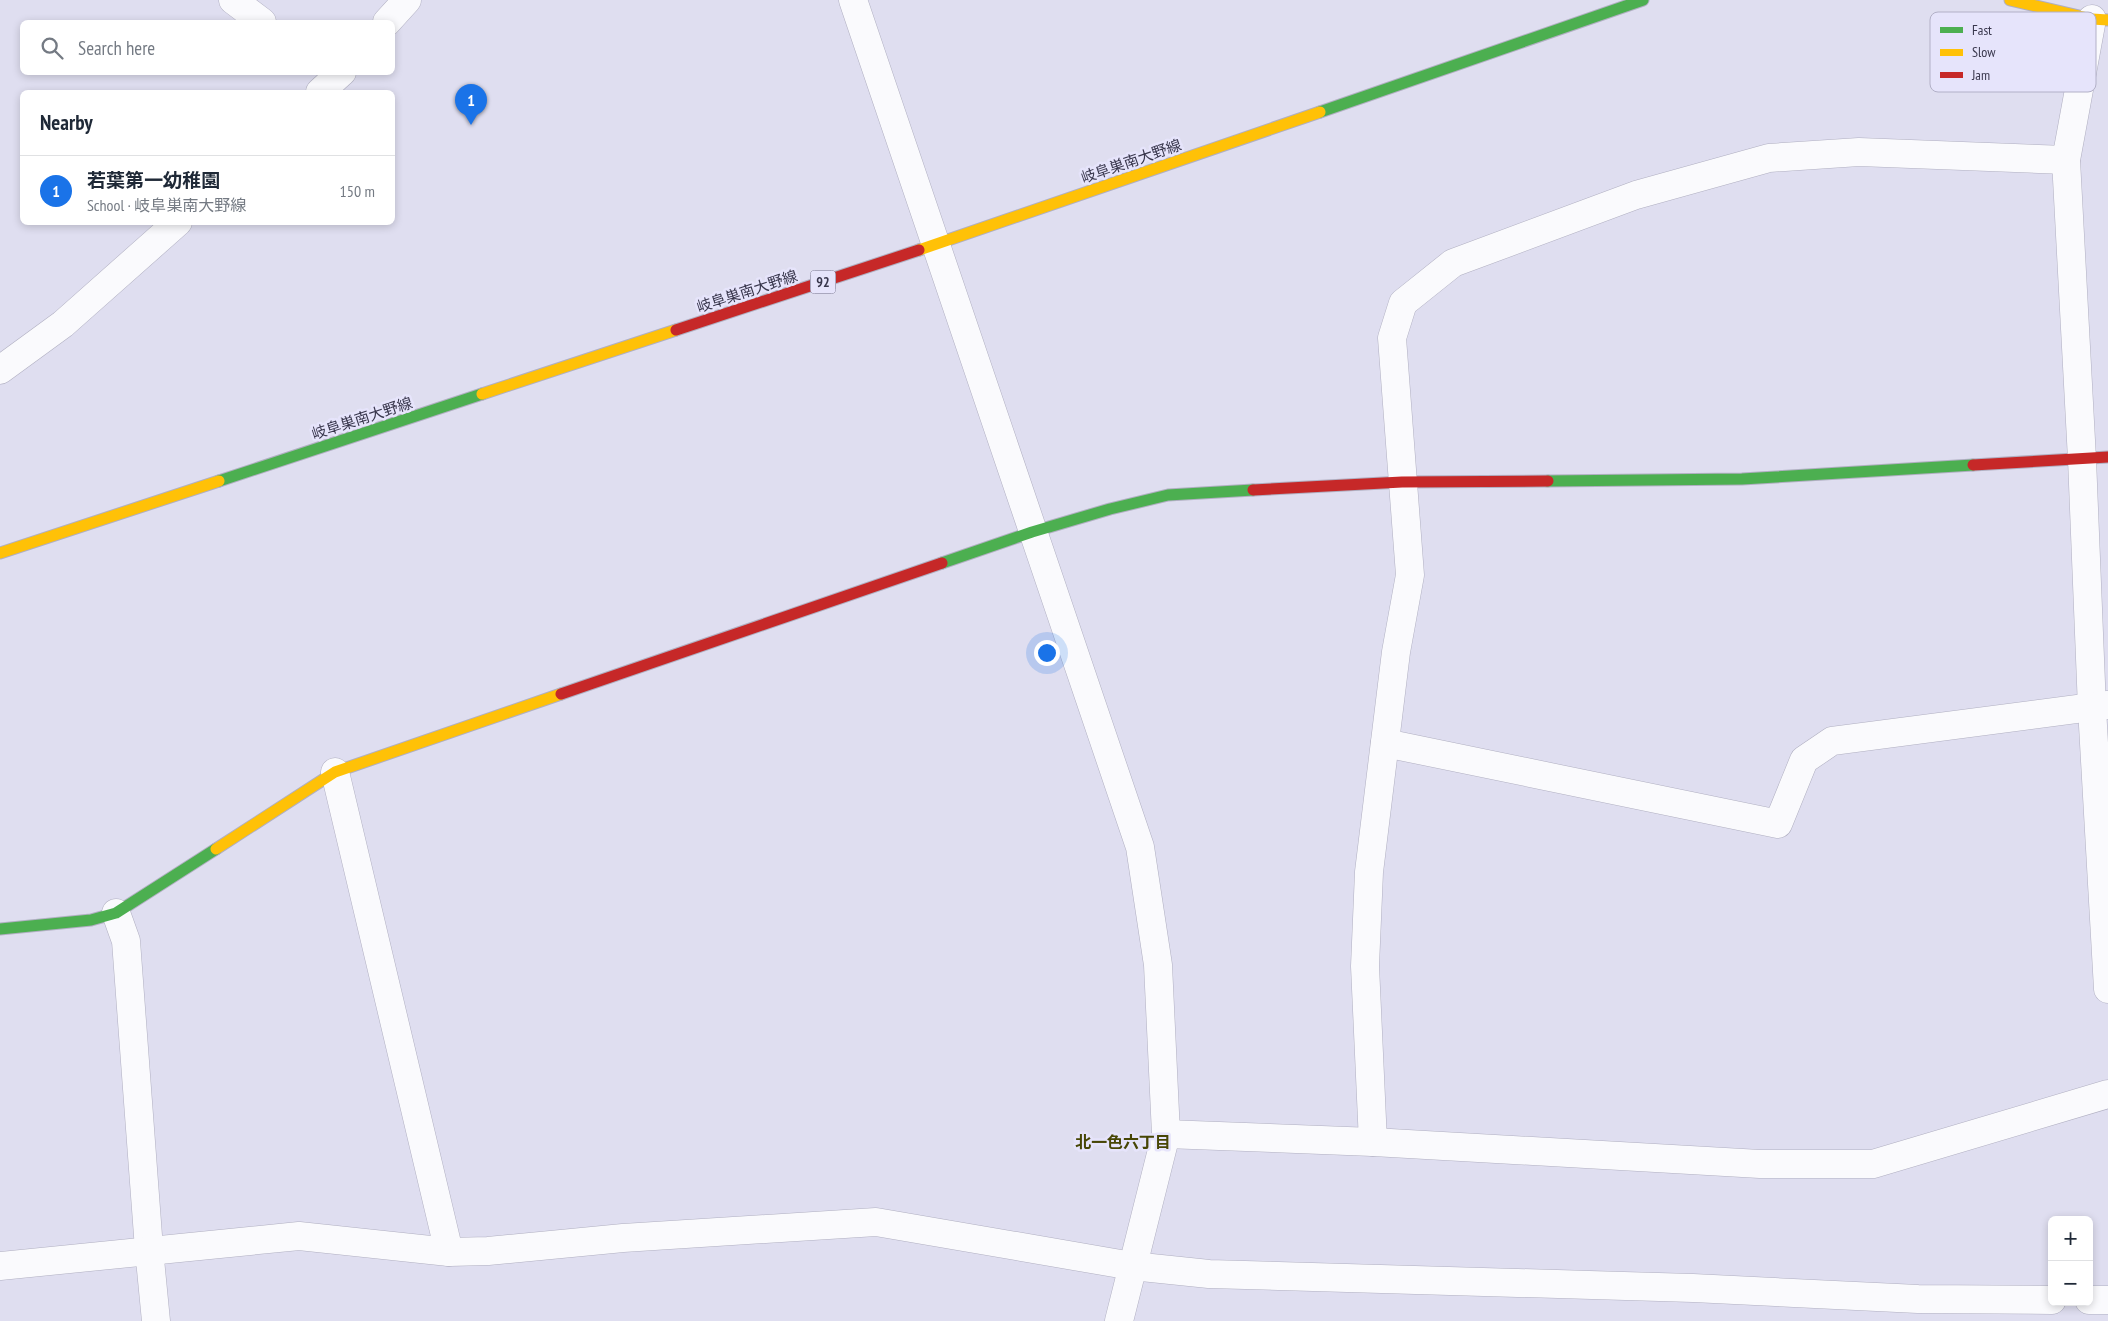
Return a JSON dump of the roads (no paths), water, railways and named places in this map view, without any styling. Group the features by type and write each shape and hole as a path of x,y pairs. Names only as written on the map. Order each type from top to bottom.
{"street":[{"path":"232,0 259,20"},
{"path":"389,20 407,0"},
{"path":"854,0 1032,532 1140,847 1158,965 1166,1134 1119,1321"},
{"name":"岐阜巣南大野線","path":"0,553 937,244 1642,0"},
{"path":"2010,0 2064,12"},
{"path":"2096,36 2100,20"},
{"path":"2083,92 2066,160 2095,458 2108,989"},
{"path":"1373,1142 1366,966 1369,872 1396,652 1410,575 1392,338 1403,303 1453,263 1636,195 1769,158 1859,152 2066,160"},
{"path":"0,370 63,324 175,225"},
{"path":"0,929 91,920 116,913 335,772 1032,532 1110,509 1168,495 1402,482 1742,479 2095,458"},
{"path":"1385,743 1778,824 1804,760 1832,741 2100,706"},
{"path":"335,772 449,1252"},
{"path":"116,913 126,941 156,1321"},
{"path":"1166,1134 1373,1142 1760,1164 1873,1164 2108,1094"},
{"path":"0,1266 299,1236 449,1252 488,1251 623,1238 876,1222 1132,1266 1209,1274 1683,1288 1918,1299 2048,1300"},
{"path":"2093,1300 2108,1300"}],"place":[{"name":"若葉第一幼稚園","path":"471,125"}],"district":[{"name":"北一色六丁目","path":"1123,1142"}]}
